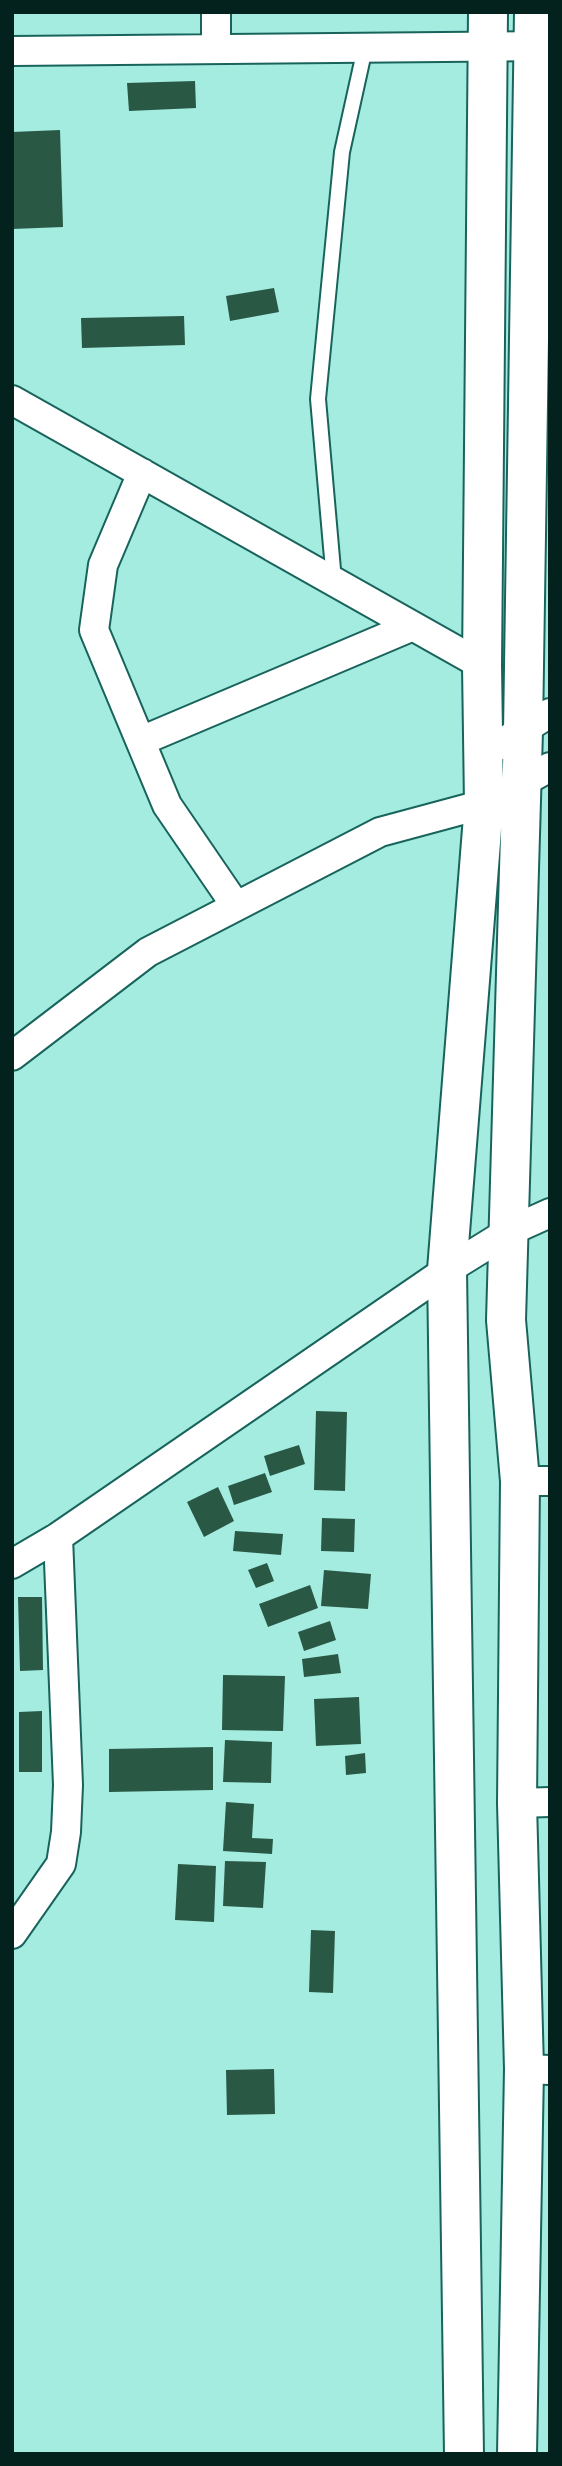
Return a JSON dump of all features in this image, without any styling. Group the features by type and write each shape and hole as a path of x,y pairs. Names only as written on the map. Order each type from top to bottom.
{"main road":[{"path":"464,2454 447,1270 484,804 482,665 489,30"},
{"path":"517,2454 537,2069 533,1802 535,1481 506,1320 536,776 539,35"}],"street":[{"path":"216,12 216,48"},
{"path":"12,51 365,48 489,30 539,35"},
{"path":"12,401 482,665"},
{"path":"142,473 103,565 94,630 167,805 236,906"},
{"path":"141,741 413,626"},
{"path":"484,754 536,722"},
{"path":"12,1056 148,952 380,832 484,804 536,776"},
{"path":"12,1564 58,1537 447,1270 510,1231 550,1213"},
{"path":"12,1934 61,1864 66,1832 68,1786 58,1537"}],"lane":[{"path":"334,582 318,399 342,152 365,48"}],"building":[{"path":"195,81 196,108 129,111 127,83"},
{"path":"60,130 63,227 12,229 12,132"},
{"path":"274,288 279,312 230,321 226,296"},
{"path":"184,316 185,345 82,348 81,318"},
{"path":"316,1411 347,1412 345,1491 314,1490"},
{"path":"299,1445 305,1464 270,1476 264,1456"},
{"path":"265,1473 272,1492 234,1505 228,1486"},
{"path":"218,1487 234,1521 204,1537 187,1502"},
{"path":"322,1518 355,1519 354,1552 321,1551"},
{"path":"235,1531 283,1534 281,1555 233,1551"},
{"path":"267,1563 274,1581 256,1588 248,1570"},
{"path":"324,1570 371,1574 368,1609 321,1606"},
{"path":"310,1585 318,1608 268,1627 259,1604"},
{"path":"18,1597 42,1597 43,1670 20,1671"},
{"path":"330,1621 336,1640 304,1651 298,1632"},
{"path":"338,1654 341,1673 304,1677 302,1659"},
{"path":"223,1675 285,1676 283,1731 222,1730"},
{"path":"359,1697 361,1744 316,1746 314,1699"},
{"path":"42,1711 42,1772 19,1772 19,1712"},
{"path":"225,1740 272,1742 271,1783 223,1782"},
{"path":"213,1747 213,1790 109,1792 109,1749"},
{"path":"365,1753 366,1773 346,1775 345,1756"},
{"path":"226,1802 254,1804 252,1838 273,1839 272,1854 223,1851"},
{"path":"225,1861 266,1862 263,1908 223,1906"},
{"path":"178,1864 216,1866 214,1922 175,1920"},
{"path":"311,1930 335,1931 333,1993 309,1992"},
{"path":"274,2069 275,2114 227,2115 226,2070"}]}
